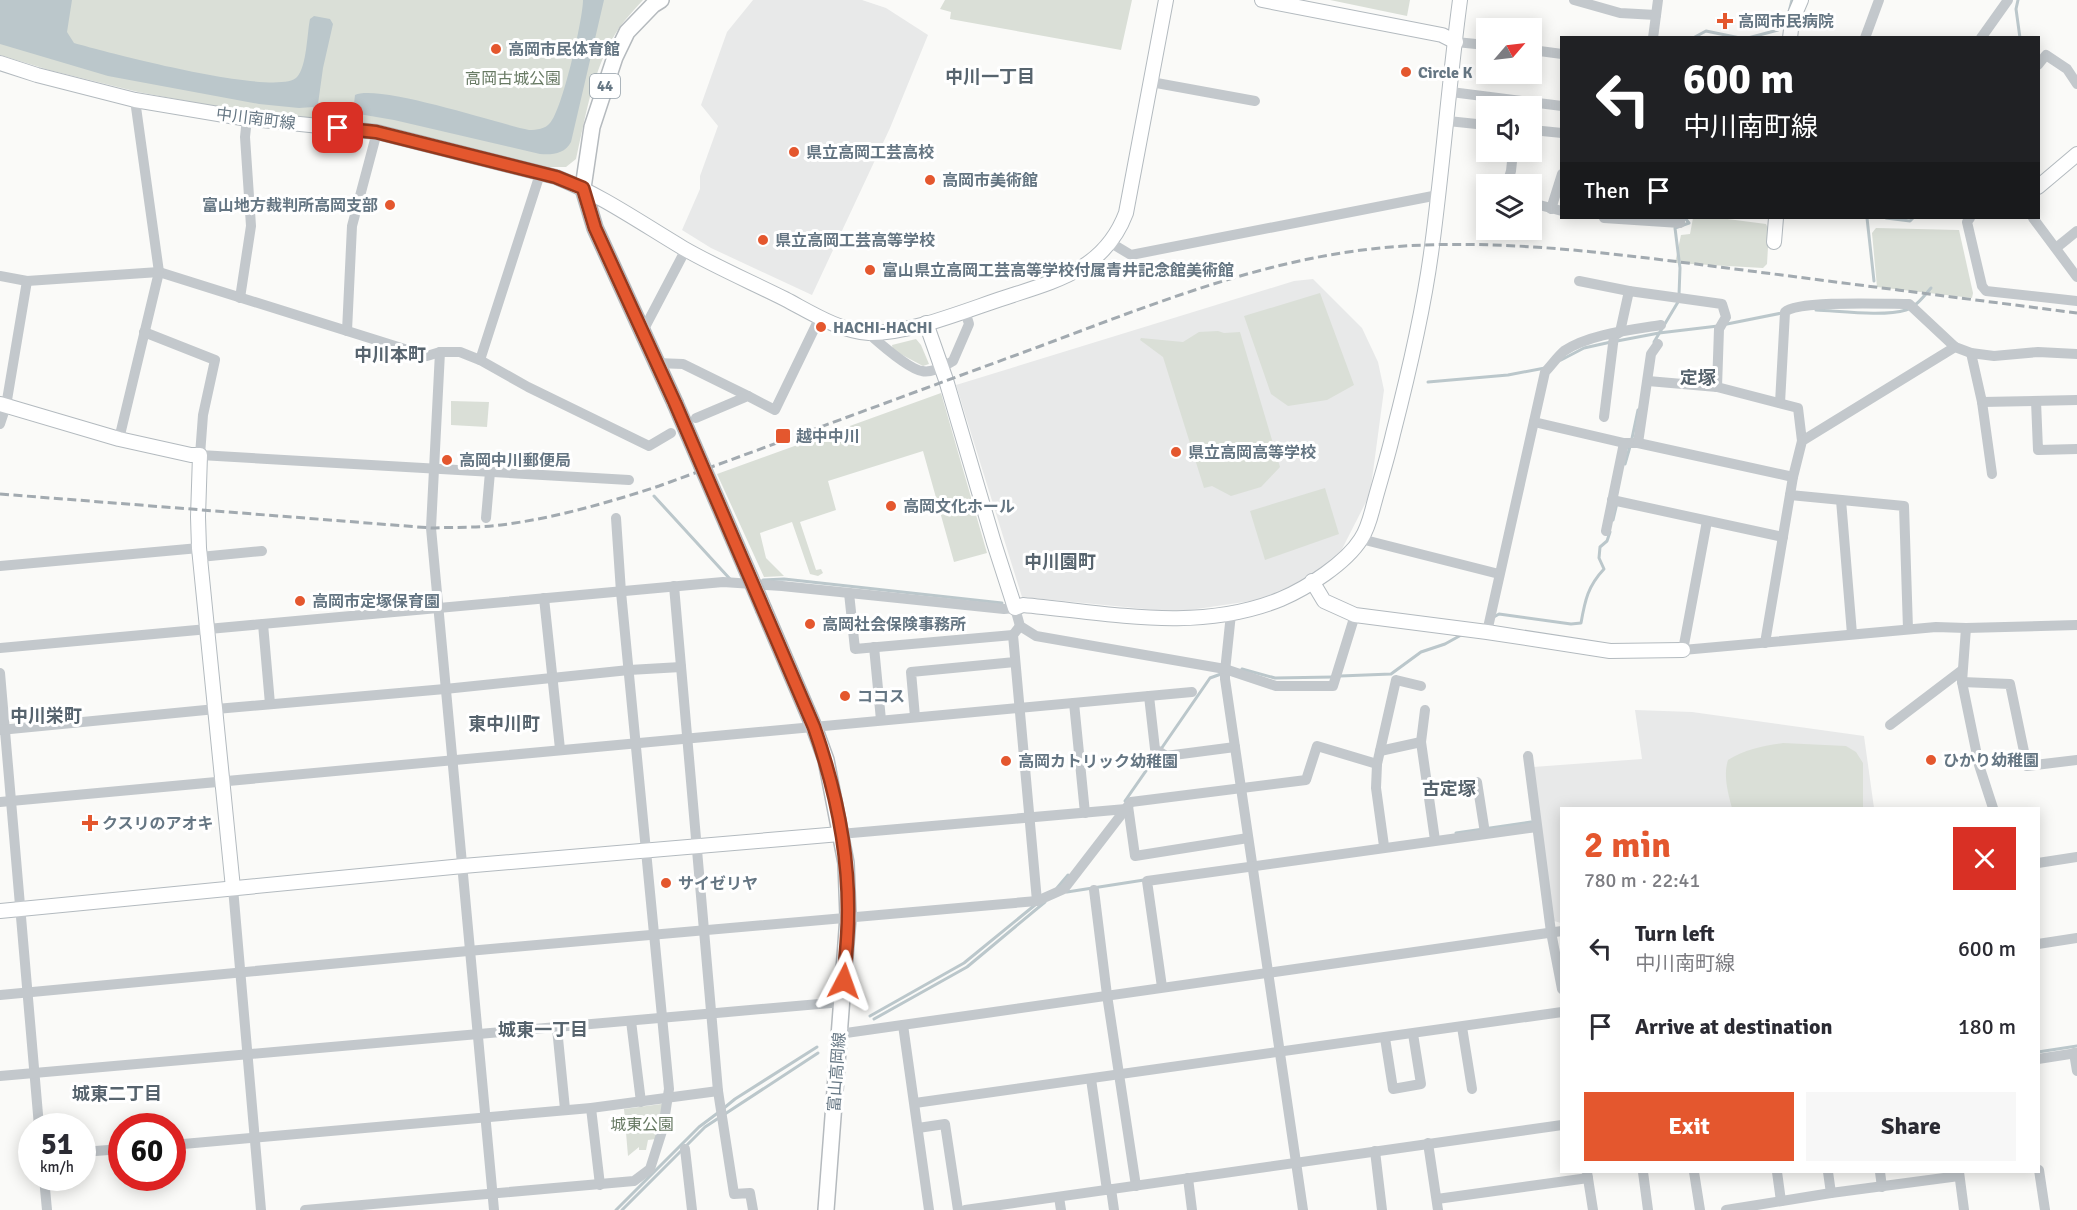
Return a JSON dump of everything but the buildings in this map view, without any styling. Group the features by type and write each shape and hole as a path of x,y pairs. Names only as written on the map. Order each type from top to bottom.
{"main road":[{"name":"富山高岡線","path":"661,0 653,5 627,32 615,57 592,127 583,188 595,228 675,403 814,727 826,760 846,863 848,917 826,1210"}],"street":[{"path":"868,333 891,331 926,323 1041,286 1087,265 1111,243 1126,213 1166,0"},
{"path":"1262,0 1442,35 1456,42 1476,44"},
{"path":"0,648 723,582 1004,609 1015,609 1023,605 1101,614 1187,619 1232,614 1283,598 1350,555 1367,529 1383,475 1427,277 1448,121 1460,0"},
{"path":"1574,0 1620,13 1656,15"},
{"path":"1653,36 1658,0"},
{"path":"1790,36 1792,21 1801,0"},
{"path":"1866,36 1879,0"},
{"path":"1982,36 2008,0"},
{"path":"1542,52 1560,54"},
{"path":"2040,62 2046,55 2067,69 2076,79"},
{"name":"中川南町線","path":"0,63 135,100 247,118 376,132 556,177 583,188 686,249 820,317 847,329 868,333"},
{"path":"1151,82 1255,101"},
{"path":"1451,92 1560,106"},
{"path":"119,439 159,272 135,100"},
{"path":"240,298 251,226 245,137 247,118"},
{"path":"1448,121 1476,124"},
{"path":"1542,131 1560,133"},
{"path":"347,331 352,226 376,132"},
{"path":"2040,185 2077,154"},
{"path":"480,360 540,174"},
{"path":"1556,210 1560,186"},
{"path":"1111,243 1131,255 1438,195"},
{"path":"1619,219 1680,223 1680,219"},
{"path":"1774,242 1776,219"},
{"path":"1969,219 1967,222 1982,286 1986,291 2077,301"},
{"path":"2034,219 2077,277"},
{"path":"2056,248 2077,231"},
{"path":"643,332 686,249"},
{"path":"0,274 27,281 159,272 427,356 440,352 460,352 649,446 671,433"},
{"path":"0,424 27,281"},
{"path":"1579,281 1629,291 1722,304 1726,317 1719,329 1717,387"},
{"path":"1604,417 1616,338 1629,291"},
{"path":"1780,403 1785,317 1790,307 1909,304 1955,347 1971,353 1994,356 2038,352 2077,354"},
{"path":"868,333 887,351 921,371 941,367 953,361 969,324 965,311"},
{"path":"656,363 683,364 775,410 820,317"},
{"path":"926,323 1015,609 1019,707 1037,901"},
{"path":"1487,632 1545,372 1562,352 1577,344 1616,338 1661,325"},
{"path":"144,332 214,360 203,415 198,517 199,552 233,888 261,1210"},
{"path":"1638,443 1651,354 1658,344"},
{"path":"1802,441 1955,347"},
{"path":"440,352 430,528 494,1210"},
{"path":"1971,353 1982,402 1992,474"},
{"path":"1648,381 1717,387 1798,408 1802,441 1793,477 1765,643"},
{"path":"696,418 748,396"},
{"path":"2036,400 2038,450 2077,449"},
{"path":"1982,402 2077,400"},
{"path":"3,405 119,439 191,455 629,480"},
{"path":"1534,422 1624,444 1638,443 1793,477"},
{"path":"1606,531 1624,444"},
{"path":"486,518 490,472"},
{"path":"1790,495 1904,506 1908,629"},
{"path":"1612,500 1783,537"},
{"path":"1841,500 1852,634"},
{"path":"305,1210 634,1181 650,1169 663,1128 669,1089 621,592 616,518"},
{"path":"1683,650 1707,520"},
{"path":"1361,539 1499,574"},
{"path":"0,566 199,552 262,551"},
{"path":"1312,581 1324,601 1355,615 1610,651 1683,650 1936,627 2077,625"},
{"path":"674,586 718,1091 734,1194 750,1193 753,1210"},
{"path":"849,593 855,649 1016,630 1036,636 1228,673 1276,686 1333,686 1355,615"},
{"path":"544,598 560,749"},
{"path":"1232,614 1228,673 1235,747 1303,1210"},
{"path":"263,624 270,704"},
{"path":"1966,628 1962,677 1979,765 1993,807"},
{"path":"874,647 881,720"},
{"path":"915,717 911,672 1016,662"},
{"path":"3,730 629,670 681,667"},
{"path":"0,673 6,802 21,909 38,1113"},
{"path":"1890,725 1962,677 2010,684 2027,766 2077,760"},
{"path":"1384,846 1376,788 1377,764 1396,680 1421,686"},
{"path":"6,802 1192,692"},
{"path":"1149,696 1155,749 1166,756 1235,747"},
{"path":"1074,703 1084,813"},
{"path":"1425,710 1421,742 1435,840"},
{"path":"1380,751 1421,742"},
{"path":"0,995 1037,901 1064,889 1131,802 1306,780 1317,746 1377,764"},
{"path":"1528,756 1560,971"},
{"path":"1477,782 1485,833"},
{"path":"0,911 463,866 1029,818 1127,807"},
{"path":"1127,807 1135,856 1248,838"},
{"path":"1162,987 1147,881 1384,846 1537,827"},
{"path":"2040,863 2077,857"},
{"path":"1094,890 1107,995 1121,1075 1136,1186"},
{"path":"839,1034 1556,932"},
{"path":"2040,944 2077,938"},
{"path":"0,1077 842,1002"},
{"path":"915,1103 1560,1012"},
{"path":"631,1021 641,1102"},
{"path":"903,1025 929,1210"},
{"path":"1462,1027 1472,1089"},
{"path":"557,1028 565,1109"},
{"path":"1385,1038 1393,1089 1421,1084 1413,1034"},
{"path":"2040,1059 2076,1053 2077,1071"},
{"path":"1091,1079 1114,1210"},
{"path":"186,1144 591,1108 718,1091"},
{"path":"591,1108 600,1185"},
{"path":"918,1128 945,1124 958,1210"},
{"path":"965,1210 1012,1207 1059,1197 1560,1125"},
{"path":"1428,1143 1438,1205 1588,1175 1593,1210"},
{"path":"685,1149 692,1210"},
{"path":"1375,1151 1382,1210"},
{"path":"1642,1173 1648,1210"},
{"path":"1694,1173 1700,1210"},
{"path":"1777,1173 1781,1201"},
{"path":"1828,1173 1831,1193"},
{"path":"1880,1173 1882,1187"},
{"path":"2039,1173 2044,1210"},
{"path":"1726,1210 1753,1208 1781,1201 1959,1174 1964,1210"},
{"path":"1188,1179 1192,1210"},
{"path":"45,1191 47,1210"},
{"path":"1059,1197 1061,1210"},
{"path":"1806,1198 1808,1210"}],"shaded area":[{"path":"0,0 72,0 67,32 74,43 190,71 259,82 284,82 297,77 305,58 310,19 314,16 330,19 333,24 318,104 314,107 299,108 259,104 108,76 0,44"},
{"path":"583,0 604,0 571,142 562,151 554,154 540,154 394,120 353,113 355,95 368,93 412,99 529,130 543,128 555,115 566,84 576,44"},
{"name":"県立高岡工芸高校","path":"753,0 862,0 886,8 928,35 890,128 812,295 711,248 682,230 700,189 700,176 718,126 701,105 727,32"},
{"name":"県立高岡高等学校","path":"1313,279 1362,328 1378,362 1384,390 1370,494 1337,559 1304,580 1258,600 1176,612 1022,597 956,385 1294,281"},
{"path":"1635,710 1692,712 1864,736 1874,807 1560,807 1560,923 1554,921 1533,767 1642,759"}],"green space":[{"name":"高岡古城公園","path":"0,0 643,0 619,28 603,59 587,108 576,159 566,167 548,167 384,129 326,119 251,113 138,92 49,70 0,55"},
{"path":"945,0 1132,0 1121,50 950,19 951,12 940,9"},
{"path":"1330,0 1410,0 1407,16"},
{"path":"1693,219 1728,219 1766,224 1769,230 1767,264 1763,268 1675,263 1681,235 1690,234"},
{"path":"1876,228 1959,230 1973,293 1972,298 1877,287 1872,233"},
{"path":"1320,293 1354,385 1327,400 1288,406 1271,394 1244,316"},
{"path":"1199,332 1240,332 1280,467 1261,487 1231,496 1212,486 1204,488 1163,357 1140,340 1141,338 1183,342"},
{"path":"916,339 929,364 923,366 893,350 892,345"},
{"path":"941,393 987,553 954,562 923,451 828,481 836,510 800,522 816,570 821,569 823,573 818,576 810,574 792,522 760,533 766,558 784,576 764,577 717,474"},
{"path":"451,401 489,402 487,427 451,425"},
{"path":"1325,488 1339,534 1265,560 1250,511"},
{"path":"1783,743 1846,746 1856,752 1863,763 1863,807 1732,807 1726,778 1728,760 1761,747"},
{"name":"城東公園","path":"669,1103 664,1138 648,1140 646,1150 639,1150 639,1147 628,1156 624,1109"}],"waterway":[{"path":"1789,12 1792,0"},
{"path":"2018,0 2016,9 2020,36"},
{"path":"1756,36 1778,30 1787,18"},
{"path":"1697,36 1706,31 1730,36"},
{"path":"1679,295 1680,268 1675,228 1689,223 1686,219"},
{"path":"1867,219 1874,281"},
{"path":"1894,219 1910,221 1912,219"},
{"path":"1816,310 1897,312 1913,306 1931,288"},
{"path":"1654,342 1678,302"},
{"path":"1727,324 1782,313"},
{"path":"1617,341 1718,326"},
{"path":"1561,360 1584,348 1611,342"},
{"path":"1428,382 1508,375 1545,368"},
{"path":"1625,464 1638,410"},
{"path":"654,496 730,579"},
{"path":"1613,520 1617,503"},
{"path":"1492,618 1499,614 1571,624 1581,623 1588,594 1594,581 1604,569 1599,558 1600,547 1607,541 1610,532"},
{"path":"763,580 784,579 1002,603"},
{"path":"1340,676 1391,674 1421,652 1445,644 1463,634"},
{"path":"1242,669 1275,678 1333,677"},
{"path":"1161,749 1210,678 1221,674"},
{"path":"1125,801 1157,755"},
{"path":"1456,833 1531,822"},
{"path":"1057,888 1068,875"},
{"path":"1067,892 1144,880"},
{"path":"874,1019 967,967 1045,902"},
{"path":"870,1016 964,963 1035,905"},
{"path":"2040,1052 2077,1046"},
{"path":"724,1108 817,1047"},
{"path":"622,1210 705,1127 818,1053"},
{"path":"616,1210 699,1127 719,1112"}],"railway":[{"path":"0,494 431,528 484,527 521,522 581,509 659,486 1168,299 1212,285 1300,261 1345,252 1391,247 1517,246 1601,253 2077,313"}],"place":[{"name":"高岡市民病院","path":"1725,21"},
{"name":"高岡市民体育館","path":"496,49"},
{"name":"Circle K","path":"1406,72"},
{"name":"県立高岡工芸高校","path":"794,152"},
{"name":"高岡市美術館","path":"930,180"},
{"name":"富山地方裁判所高岡支部","path":"390,205"},
{"name":"県立高岡工芸高等学校","path":"763,240"},
{"name":"富山県立高岡工芸高等学校付属青井記念館美術館","path":"870,270"},
{"name":"HACHI-HACHI","path":"821,327"},
{"name":"越中中川","path":"783,436"},
{"name":"県立高岡高等学校","path":"1176,452"},
{"name":"高岡中川郵便局","path":"447,460"},
{"name":"高岡文化ホール","path":"891,506"},
{"name":"高岡市定塚保育園","path":"300,601"},
{"name":"高岡社会保険事務所","path":"810,624"},
{"name":"ココス","path":"845,696"},
{"name":"ひかり幼稚園","path":"1931,760"},
{"name":"高岡カトリック幼稚園","path":"1006,761"},
{"name":"クスリのアオキ","path":"90,823"},
{"name":"サイゼリヤ","path":"666,883"}],"district":[{"name":"中川一丁目","path":"990,77"},
{"name":"中川本町","path":"390,355"},
{"name":"定塚","path":"1698,378"},
{"name":"中川園町","path":"1060,562"},
{"name":"中川栄町","path":"46,716"},
{"name":"東中川町","path":"504,724"},
{"name":"古定塚","path":"1449,789"},
{"name":"城東一丁目","path":"543,1030"},
{"name":"城東二丁目","path":"117,1094"}],"route":[{"path":"338,128 376,132 556,177 583,188 595,228 675,403 814,727 826,760 846,863 848,917 844,981"}]}
